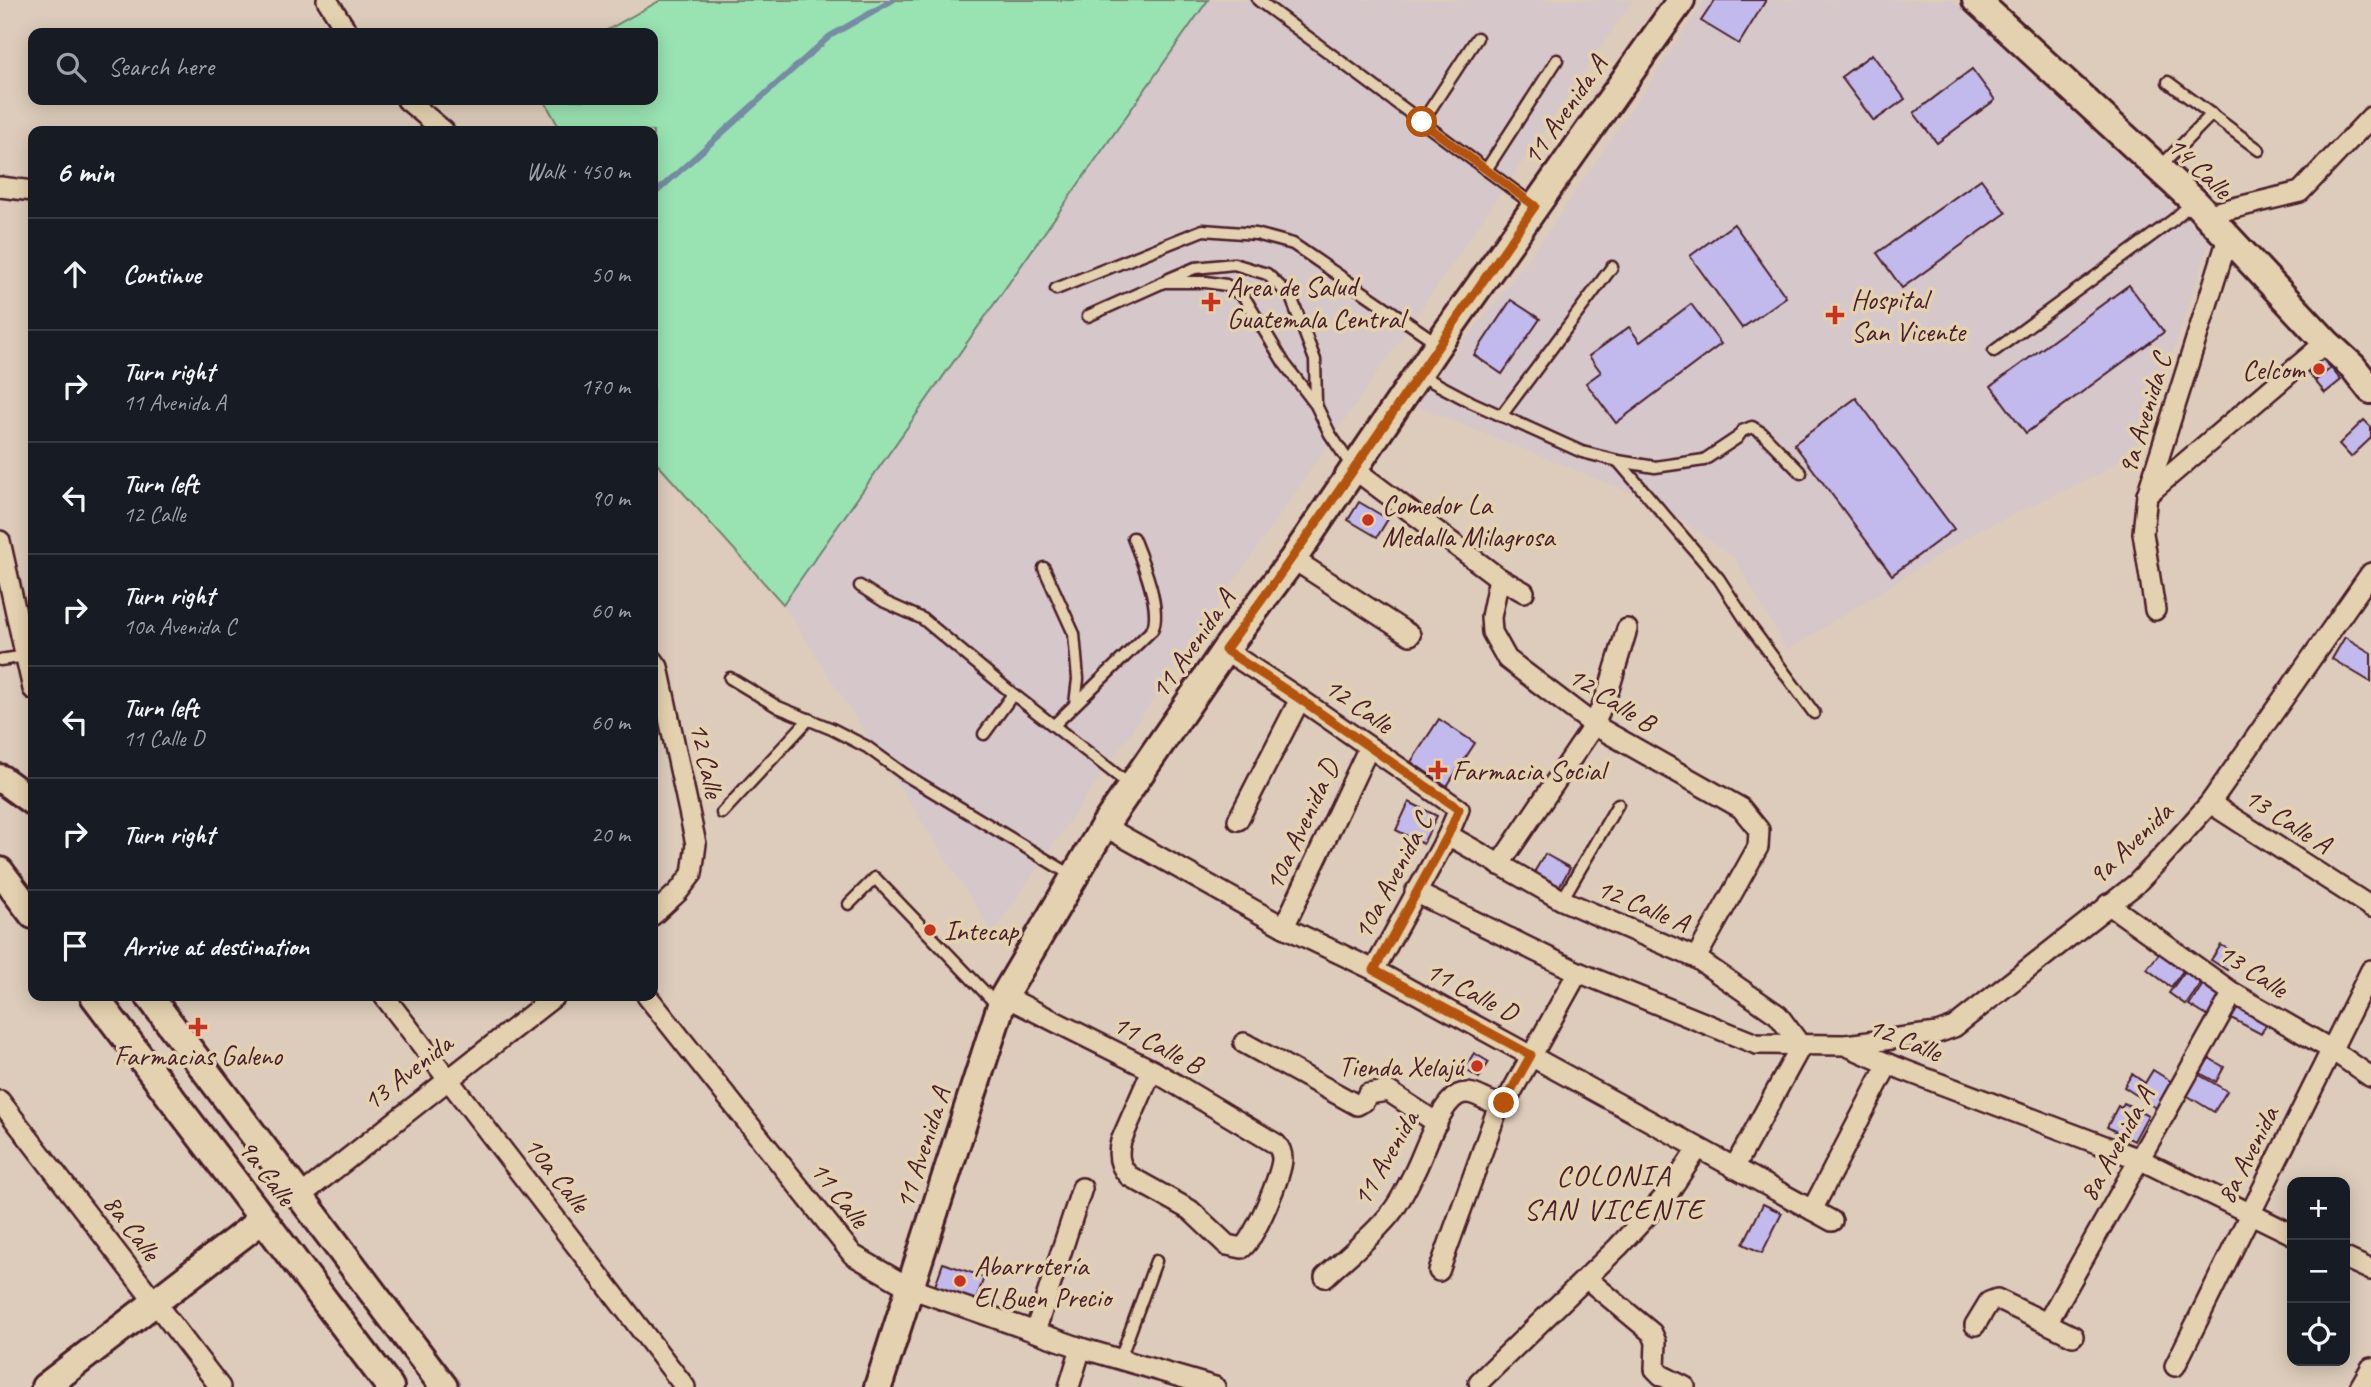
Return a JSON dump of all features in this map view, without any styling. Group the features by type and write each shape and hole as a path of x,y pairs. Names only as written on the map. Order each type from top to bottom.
{"street":[{"name":"11 Avenida A","path":"878,1387 1002,1002 1073,876 1104,826 1225,650 1293,559 1439,343 1681,0"},
{"name":"14 Calle","path":"1976,0 2199,208 2353,367 2371,390"},
{"path":"335,3 346,28"},
{"path":"413,105 438,126"},
{"path":"2199,208 2300,192 2371,117"},
{"path":"0,187 28,190"},
{"name":"9a Avenida C","path":"2155,610 2143,533 2147,495 2228,238"},
{"path":"2147,495 2326,342"},
{"path":"1354,469 1499,578 1524,593"},
{"path":"0,541 7,605 28,665"},
{"path":"1293,559 1410,635"},
{"name":"9a Avenida","path":"1845,1045 1937,1033 1954,1027 2136,884 2210,803 2371,573"},
{"name":"12 Calle B","path":"1499,578 1491,617 1492,632 1496,644 1507,659 1594,725 1741,808 1759,830 1758,847 1696,958"},
{"path":"1499,865 1594,725 1609,689 1627,629"},
{"name":"12 Calle","path":"1225,650 1459,809"},
{"name":"12 Calle","path":"658,672 696,844 692,873 678,892 658,910"},
{"path":"1238,820 1300,699"},
{"name":"10a Avenida D","path":"1284,927 1369,747"},
{"path":"0,778 28,798"},
{"name":"13 Calle A","path":"2210,803 2371,907"},
{"name":"10a Avenida C","path":"1374,970 1448,835 1459,809"},
{"name":"11 Calle D","path":"1104,826 1284,927 1374,970 1531,1055 1832,1222"},
{"name":"12 Calle A","path":"1448,835 1562,900 1696,958 1778,1014 1801,1046"},
{"path":"0,871 28,903"},
{"name":"12 Calle","path":"1415,892 1578,972 1756,1044 1845,1045 1888,1064 2139,1159 2287,1232"},
{"name":"13 Calle","path":"2109,904 2234,993 2371,1076"},
{"name":"8a Avenida","path":"2175,1366 2371,970"},
{"path":"1439,1270 1499,1105 1507,1100 1578,972"},
{"name":"8a Avenida A","path":"2047,1323 2234,993"},
{"name":"9a Calle","path":"98,1001 390,1387"},
{"name":"9a Calle","path":"153,1001 444,1387"},
{"name":"10a Calle","path":"388,1001 685,1387"},
{"name":"13 Avenida","path":"299,1197 549,1001"},
{"name":"11 Calle","path":"651,1001 853,1255 910,1288 1081,1348 1215,1387"},
{"name":"11 Calle B","path":"1002,1002 1152,1070 1269,1138 1281,1150 1281,1169 1252,1237 1242,1248 1227,1245 1190,1210 1129,1176 1123,1169 1120,1160 1121,1142 1152,1070"},
{"path":"1244,1043 1357,1105 1364,1101 1368,1094 1388,1091 1437,1123"},
{"path":"1734,1168 1801,1046"},
{"path":"1812,1210 1888,1064"},
{"name":"11 Avenida","path":"1325,1277 1393,1211 1449,1103 1461,1094 1476,1094 1499,1105"},
{"name":"8a Calle","path":"0,1101 220,1387"},
{"path":"1479,1382 1586,1278 1669,1192 1698,1148"},
{"path":"1035,1332 1082,1188"},
{"path":"45,1387 263,1219"},
{"path":"2350,1260 2371,1270"},
{"path":"1586,1278 1656,1337 1655,1369 1685,1387"},
{"path":"1975,1325 1989,1302 1997,1299 2073,1336"},
{"path":"1069,1387 1081,1348"},
{"path":"2360,1387 2371,1368"}],"lane":[{"path":"1258,0 1535,206"},
{"path":"1422,122 1477,38"},
{"path":"1486,170 1557,60"},
{"path":"2168,82 2259,149"},
{"path":"2157,170 2212,114"},
{"path":"1994,351 2173,219 2199,208"},
{"path":"1056,289 1203,230 1256,234 1293,244 1439,343"},
{"path":"1088,316 1195,268 1234,264 1267,274 1291,297 1315,360 1316,405"},
{"path":"1502,416 1612,267"},
{"path":"1164,282 1226,285 1244,297 1284,363 1316,405 1330,434 1354,469"},
{"path":"1418,374 1582,453 1655,467 1704,460 1737,438 1742,431 1752,428 1762,433 1801,473"},
{"path":"1618,461 1719,579 1814,713"},
{"path":"1054,725 1155,624 1156,615 1145,566 1133,538"},
{"path":"1044,568 1074,634 1078,679 1075,704"},
{"path":"860,586 885,602 923,619 1013,694 1131,786"},
{"path":"0,660 26,656"},
{"path":"730,678 778,707 867,747 904,774 1073,876"},
{"path":"984,733 1013,694"},
{"path":"722,813 808,719"},
{"path":"1562,900 1618,804"},
{"path":"849,904 875,878 1002,1002"},
{"path":"1120,1359 1156,1261"}],"shaded area":[{"name":"Area de Salud Guatemala Central","path":"1208,0 1633,0 993,932 783,604"},
{"name":"Hospital San Vicente","path":"1706,0 1952,0 2210,241 2155,406 2133,452 2097,475 1979,530 1787,650 1736,559 1660,504 1414,405 1551,228"}],"green space":[{"path":"661,0 1208,0 783,604 658,465 658,126 558,126 547,105 658,105 658,28 611,28"}],"building":[{"path":"1715,0 1766,0 1739,44 1701,21"},
{"path":"1872,54 1905,99 1874,121 1841,77"},
{"path":"1972,69 1995,100 1937,143 1914,113"},
{"path":"1981,179 2006,213 1902,288 1877,253"},
{"path":"1734,224 1786,297 1742,328 1690,256"},
{"path":"2129,285 2164,332 2026,433 1991,386"},
{"path":"1511,300 1540,319 1502,374 1474,355"},
{"path":"1691,304 1721,344 1616,423 1586,383 1601,372 1589,356 1629,327 1640,342"},
{"name":"Celcom","path":"2322,358 2331,368 2315,381 2307,370"},
{"path":"2331,368 2341,380 2325,393 2315,381"},
{"path":"1856,398 1954,529 1892,575 1794,444"},
{"path":"2364,420 2371,427 2371,438 2351,457 2339,444"},
{"name":"Comedor La Medalla Milagrosa","path":"1359,502 1388,519 1377,537 1348,520"},
{"path":"2345,637 2371,653 2371,682 2332,659"},
{"path":"1439,719 1475,743 1447,786 1411,762"},
{"path":"1409,802 1437,816 1423,844 1396,830"},
{"path":"1545,854 1570,868 1555,894 1530,879"},
{"path":"2221,945 2237,954 2227,970 2211,960"},
{"path":"2162,950 2185,968 2171,987 2147,969"},
{"path":"2188,967 2204,979 2186,1005 2169,993"},
{"path":"2206,980 2228,995 2212,1019 2189,1005"},
{"path":"2239,1003 2269,1019 2261,1034 2231,1018"},
{"name":"Tienda Xelajú","path":"1474,1053 1489,1062 1479,1078 1464,1069"},
{"path":"2209,1058 2224,1067 2216,1082 2200,1073"},
{"path":"2153,1070 2172,1082 2156,1108 2124,1087 2132,1074 2145,1083"},
{"path":"2196,1073 2227,1091 2214,1112 2183,1093"},
{"path":"2124,1103 2148,1115 2134,1141 2107,1127 2118,1106 2121,1108"},
{"path":"1763,1204 1782,1213 1762,1253 1743,1244"},
{"name":"Abarrotería El Buen Precio","path":"943,1263 984,1277 976,1300 935,1286"}],"waterway":[{"path":"658,191 830,36 893,0"}],"place":[{"name":"Area de Salud Guatemala Central","path":"1211,302"},
{"name":"Hospital San Vicente","path":"1835,315"},
{"name":"Celcom","path":"2319,369"},
{"name":"Comedor La Medalla Milagrosa","path":"1368,520"},
{"name":"Farmacia Social","path":"1438,770"},
{"name":"Intecap","path":"930,930"},
{"name":"Farmacias Galeno","path":"198,1027"},
{"name":"Tienda Xelajú","path":"1477,1066"},
{"name":"Abarrotería El Buen Precio","path":"960,1281"}],"district":[{"name":"COLONIA SAN VICENTE","path":"1614,1192"}],"route":[{"path":"1422,122 1535,206 1293,559 1225,650 1459,809 1448,835 1374,970 1531,1055 1504,1103"}]}
